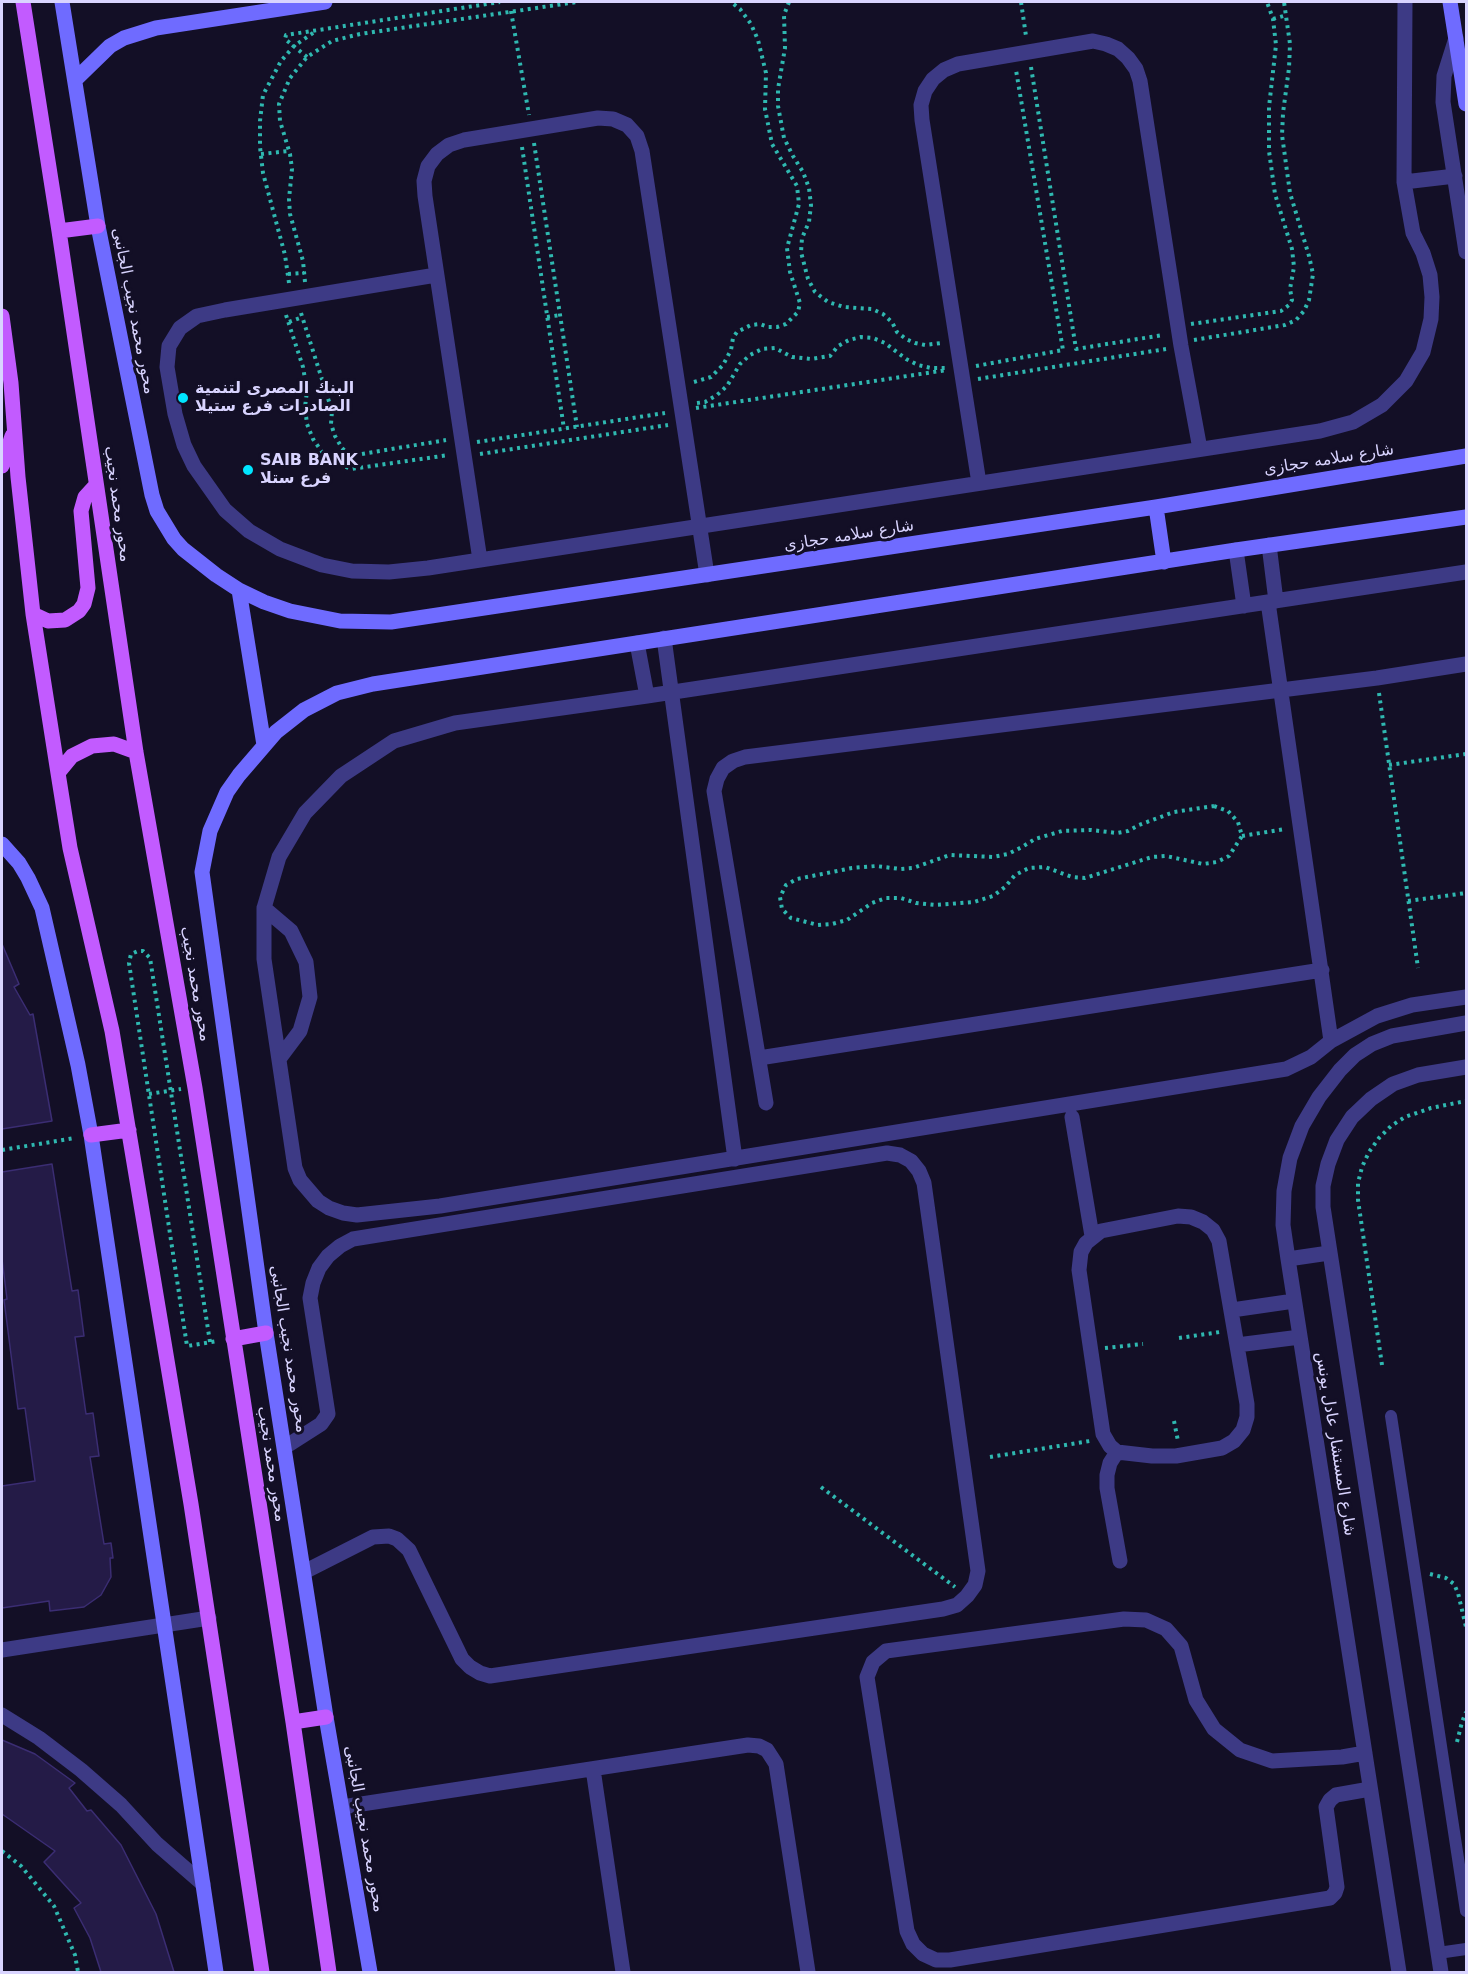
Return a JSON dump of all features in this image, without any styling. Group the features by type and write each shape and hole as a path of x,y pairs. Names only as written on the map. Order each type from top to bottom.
{"main road":[{"name":"محور محمد نجيب","path":"23,2 136,752 195,1088 293,1722 329,1972"},
{"path":"59,231 98,226"},
{"path":"2,316 11,383 18,477 33,614 75,871 112,1031 129,1130 209,1618 261,1972"},
{"path":"2,466 15,427"},
{"path":"33,614 48,621 65,620 79,611 84,604 88,588 81,510 85,497 96,485"},
{"path":"58,773 72,756 92,746 114,744 136,752"},
{"path":"91,1135 129,1130"},
{"path":"233,1339 266,1333"},
{"path":"293,1722 326,1717"}],"street":[{"name":"محور محمد نجيب الجانبى","path":"62,2 98,226 152,495 164,526 183,549 239,590"},
{"path":"75,80 110,46 140,33 167,26 325,2"},
{"path":"436,274 197,316 180,328 169,346 167,367 175,414 184,445 207,486 225,510 249,531 280,549 322,565 352,571 389,572 1320,431 1353,422 1382,405 1406,381 1423,352 1431,319 1430,275 1413,233 1404,183 1405,2"},
{"path":"1450,2 1467,104"},
{"path":"1456,38 1444,76 1443,102 1467,252"},
{"path":"979,483 921,105 925,91 933,79 944,70 958,64 1092,41 1118,49 1136,69 1140,81 1200,449"},
{"path":"480,560 425,196 424,181 428,166 437,154 449,145 464,140 598,118 613,119 627,125 637,136 642,150 708,575"},
{"path":"1404,183 1455,176"},
{"name":"شارع سلامه حجازى","path":"239,590 290,611 340,621 391,622 1156,507 1467,456"},
{"path":"1156,507 1164,562"},
{"path":"264,745 276,732 304,710 320,701 355,688 1236,550 1467,517"},
{"path":"1269,545 1280,689 1331,1041"},
{"path":"1236,550 1244,606"},
{"path":"1467,572 455,723 394,741 341,776 305,813 279,857 264,908 264,959 295,1168 300,1180 318,1201 343,1213 364,1215 440,1206 735,1159 1286,1068 1311,1057 1331,1041 1377,1016 1412,1005 1467,997"},
{"path":"239,590 264,745"},
{"path":"664,638 735,1159"},
{"path":"637,643 646,696"},
{"path":"766,1103 714,791 723,768 733,761 745,757 1377,678 1467,664"},
{"name":"محور محمد نجيب الجانبى","path":"264,745 239,775 218,811 210,831 202,872 266,1333 326,1717 370,1972"},
{"path":"2,844 19,863 42,908 65,1006 91,1135 216,1972"},
{"path":"264,908 291,931 306,962 310,997 300,1031 279,1059"},
{"path":"759,1058 1322,970"},
{"name":"شارع المستشار عادل يونس","path":"1399,1972 1294,1301 1283,1214 1284,1191 1290,1158 1302,1126 1319,1096 1355,1055 1372,1044 1392,1036 1467,1023"},
{"name":"شارع المستشار عادل يونس","path":"1441,1972 1329,1253 1323,1207 1323,1186 1337,1140 1352,1117 1371,1099 1393,1084 1418,1075 1467,1067"},
{"path":"1072,1117 1092,1236"},
{"path":"285,1447 321,1424 328,1414 310,1298 319,1268 334,1251 353,1239 887,1153 900,1155 911,1161 919,1171 924,1183 978,1571 975,1584 968,1596 957,1605 943,1610 490,1676 470,1667 462,1659 409,1550 397,1539 373,1537 304,1572"},
{"path":"1178,1216 1191,1217 1203,1222 1213,1230 1219,1241 1232,1310 1247,1404 1247,1418 1243,1430 1234,1441 1222,1448 1176,1456 1117,1452 1105,1439 1078,1270 1081,1252 1092,1236 1110,1228 1178,1216"},
{"path":"1288,1259 1329,1253"},
{"path":"1232,1310 1294,1301"},
{"path":"1238,1345 1300,1337"},
{"path":"1117,1452 1110,1463 1107,1488 1120,1561"},
{"path":"2,1650 209,1618"},
{"path":"1365,1753 1342,1757 1272,1761 1240,1750 1214,1728 1196,1700 1181,1646 1166,1629 1146,1620 1124,1619 886,1651 873,1662 867,1677 907,1931 913,1944 923,1954 936,1960 950,1960 1330,1898 1337,1887 1326,1807 1336,1795 1370,1789"},
{"path":"2,1715 39,1738 81,1770 121,1805 157,1844 202,1884"},
{"path":"342,1807 748,1745 759,1746 767,1750 776,1764 808,1972"},
{"path":"593,1768 623,1972"}],"lane":[{"path":"1391,1416 1467,1911"},
{"path":"1438,1953 1467,1948"}],"path":[{"path":"307,57 285,39 286,35 500,2"},
{"path":"292,298 304,273 299,244 290,214 292,169 280,121 279,104 290,78 307,57 332,41 360,34 577,2"},
{"path":"678,381 695,382 711,376 723,365 737,332 760,324 768,327 786,324 798,312 800,303 790,272 787,248 799,204 796,186 772,144 765,109 766,73 758,39 740,9 730,2"},
{"path":"789,2 784,15 785,48 778,89 778,106 784,138 809,188 811,205 809,222 802,238 801,252 808,279 815,292 828,302 844,307 873,309 892,322 897,332 915,343 926,345 956,341"},
{"path":"292,298 303,317 332,411 335,436 348,454 356,455 463,448 683,413 717,395 727,386 740,364 750,355 762,349 775,348 792,357 811,359 830,356 838,346 849,340 861,337 873,338 885,343 918,365 962,375 1063,350 1021,53 1021,2"},
{"path":"316,31 294,46 281,61 263,95 260,121 261,154 263,173 285,255 292,298 289,322 303,368 307,391 305,407 307,423 313,439 322,452 334,462 351,469 564,429 962,375 1180,336 1281,311 1292,300 1290,289 1294,267 1292,249 1275,195 1269,151 1269,107 1276,45 1273,19 1267,2"},
{"path":"1021,53 1076,349 1285,325 1296,320 1304,311 1309,300 1313,273 1290,193 1282,135 1290,44 1284,2"},
{"path":"511,11 547,317 564,429"},
{"path":"1273,19 1287,15"},
{"path":"525,130 560,315 577,427"},
{"path":"261,154 289,151"},
{"path":"288,274 304,273"},
{"path":"547,317 560,315"},
{"path":"289,322 303,317"},
{"path":"1377,678 1418,968"},
{"path":"1389,765 1467,753"},
{"path":"1242,836 1238,822 1228,811 1215,806 1174,812 1128,831 1117,833 1091,830 1062,831 1035,839 1015,850 993,857 950,855 913,868 876,866 852,868 797,879 786,885 780,897 782,909 791,918 818,924 832,924 847,920 872,903 886,898 901,898 916,903 935,905 974,902 993,896 1029,868 1045,867 1072,877 1085,878 1098,876 1152,857 1166,856 1203,864 1217,862 1229,856 1242,836 1300,826"},
{"path":"1408,901 1467,893"},
{"path":"210,1342 150,958 143,951 138,951 131,954 129,963 187,1346 233,1339"},
{"path":"149,1094 195,1088"},
{"path":"1382,1365 1358,1200 1358,1183 1362,1167 1379,1138 1405,1117 1431,1108 1467,1101"},
{"path":"2,1150 91,1135"},
{"path":"1179,1338 1235,1330"},
{"path":"1091,1350 1143,1344"},
{"path":"990,1457 1105,1439"},
{"path":"821,1487 968,1596"},
{"path":"1415,1573 1437,1575 1454,1584 1467,1627"},
{"path":"1457,1743 1467,1712"},
{"path":"2,1851 21,1866 54,1906 75,1955 78,1972"}],"building":[{"path":"2,944 19,984 14,987 30,1015 33,1014 52,1121 2,1129"},
{"path":"52,1164 72,1291 78,1290 84,1336 75,1337 86,1414 93,1413 99,1456 90,1457 104,1544 111,1543 113,1558 110,1558 111,1577 101,1595 84,1607 50,1611 49,1601 2,1608 2,1486 35,1481 25,1408 18,1409 4,1300 7,1299 2,1259 2,1172"},
{"path":"2,1740 35,1754 75,1783 69,1788 87,1811 91,1810 121,1845 156,1914 174,1972 101,1972 90,1938 74,1908 81,1903 44,1862 55,1851 2,1814"}],"place":[{"name":"البنك المصرى لتنمية الصادرات فرع ستيلا","path":"183,398"},
{"name":"SAIB BANK فرع ستلا","path":"248,470"}]}
